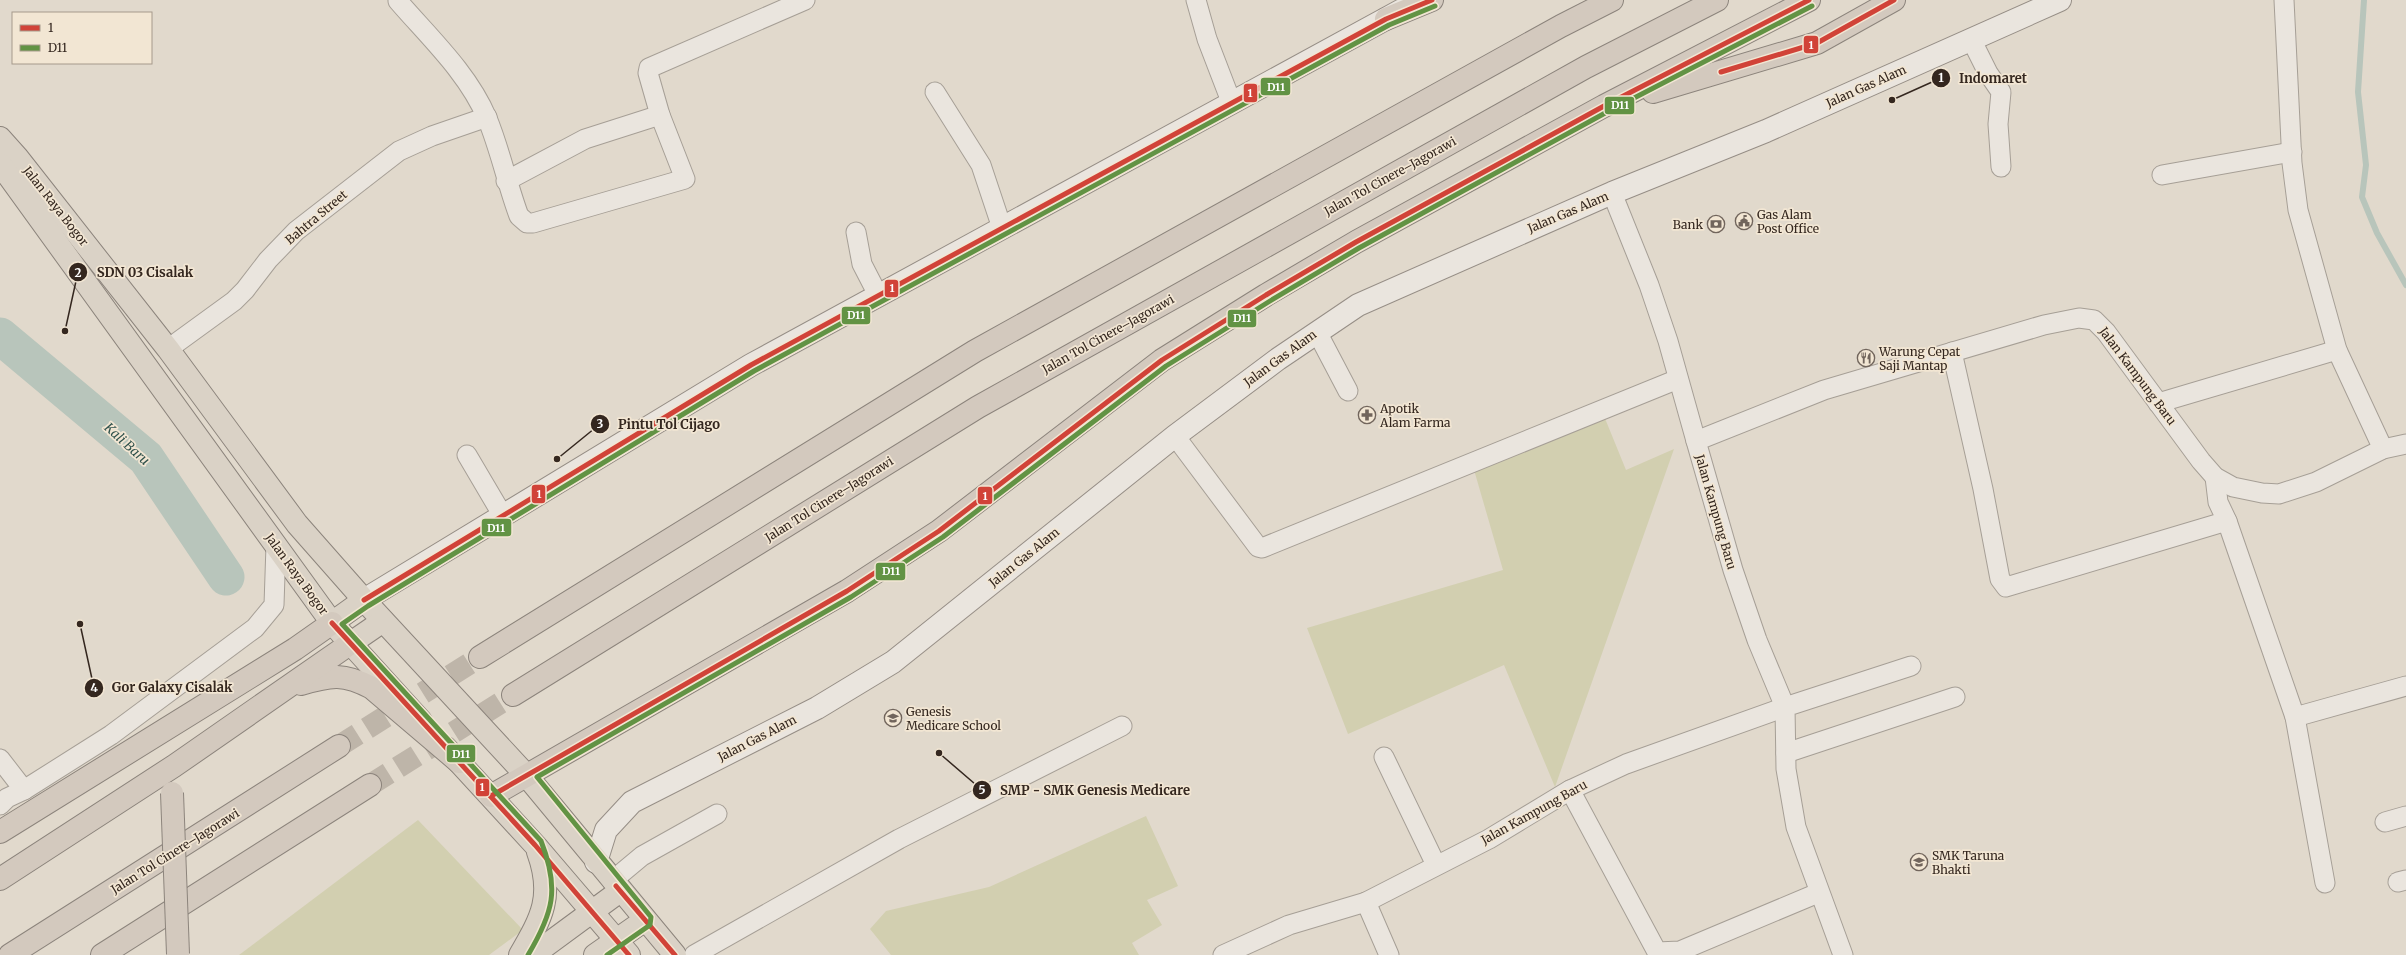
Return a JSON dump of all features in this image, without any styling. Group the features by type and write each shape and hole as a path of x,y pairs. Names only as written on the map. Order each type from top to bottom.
{"highway":[{"path":"1386,19 1432,0"},
{"path":"480,657 975,351 1547,34 1612,0"},
{"name":"Jalan Tol Cinere–Jagorawi","path":"513,694 978,407 1586,67 1717,0"},
{"path":"491,796 526,774 847,592 938,531 1162,360 1260,299 1356,242 1604,106 1809,0"},
{"path":"1604,106 1817,42 1894,0"},
{"name":"Jalan Raya Bogor","path":"0,138 17,157 168,349 297,524 383,621"},
{"name":"Jalan Raya Bogor","path":"0,164 332,623 535,845 623,948"},
{"path":"0,832 295,649 364,600"},
{"path":"0,878 174,766 383,621 526,774 596,862 675,955"},
{"path":"287,688 326,676 342,676 357,680 372,688 459,762"},
{"name":"Jalan Tol Cinere–Jagorawi","path":"10,955 339,746"},
{"path":"174,766 172,793 178,954"},
{"path":"102,955 370,785"},
{"path":"520,955 541,920 547,896 545,871 535,845"},
{"path":"533,955 592,912 616,886"},
{"path":"596,955 623,948 645,920"}],"main road":[{"path":"364,600 751,365 1232,104 1418,0"},
{"name":"Jalan Gas Alam","path":"596,862 606,830 632,802 817,708 893,662 1175,436 1317,332 1358,305 1397,286 1612,192 1766,131 2060,0"}],"street":[{"path":"399,0 472,89 487,117 506,181 520,216 527,223 534,223 685,180 660,115 648,73 650,68 804,0"},
{"path":"1196,0 1207,39 1232,104"},
{"path":"2284,0 2292,152 2298,210 2336,350 2383,449"},
{"path":"1971,39 1988,73 2001,92 1998,124 2001,167"},
{"path":"936,92 981,165 1002,228"},
{"path":"506,181 586,139 660,115"},
{"name":"Bahtra Street","path":"168,349 240,296 268,260 296,231 399,151 432,136 454,130 487,117"},
{"path":"2162,175 2292,152"},
{"path":"1612,192 1649,286 1668,341 1696,441"},
{"path":"856,232 862,264 878,296"},
{"name":"Jalan Kampung Baru","path":"1224,955 1289,925 1366,902 1489,839 1570,790 1626,764 1786,707 1757,640 1733,570 1696,441 1824,390 2044,325 2079,318 2094,320 2106,332 2214,477 2233,487 2262,493 2279,494 2316,482 2383,449 2406,444"},
{"path":"1317,332 1348,391"},
{"path":"2158,403 2336,350"},
{"path":"1952,352 1983,489 2000,579 2006,587 2227,521"},
{"path":"1175,436 1258,547 1262,548 1678,379"},
{"path":"467,455 503,516"},
{"path":"2214,477 2218,502 2227,521 2295,717 2325,883"},
{"path":"0,805 8,798 24,790 111,735 232,647 255,628 274,605 276,545"},
{"path":"1843,955 1818,893 1796,827 1786,769 1786,707 1911,666"},
{"path":"2295,717 2406,686"},
{"path":"1786,753 1955,697"},
{"path":"694,955 899,839 1122,726"},
{"path":"1384,757 1436,865"},
{"path":"0,759 24,790"},
{"path":"1570,790 1657,952 1681,953 1818,893"},
{"path":"616,886 642,856 717,814"},
{"path":"2386,822 2406,816"},
{"path":"1366,902 1389,955"}],"shaded area":[{"path":"1604,416 1626,470 1674,449 1555,787 1504,665 1348,734 1307,628 1503,570 1470,456"},
{"path":"1146,816 1178,886 1147,900 1162,925 1132,943 1139,955 891,955 870,929 886,911 989,887"},
{"path":"418,820 523,930 489,955 239,955"}],"waterway":[{"path":"2364,0 2358,92 2366,165 2362,197 2377,233 2406,285"},
{"name":"Kali Baru","path":"0,336 146,458 226,577"}],"tunnel":[{"path":"339,746 480,657"},
{"path":"370,785 513,695"}],"transit line":[{"name":"1","path":"364,600 751,365 1386,19 1432,0"},
{"name":"1","path":"491,796 847,591 939,531 1162,360 1266,295 1356,242 1604,106 1809,0"},
{"name":"1","path":"1721,72 1817,43 1894,0"},
{"name":"D11","path":"528,955 543,926 551,900 552,887 550,873 541,841 342,624 368,606 754,371 1389,25 1435,6"},
{"name":"D11","path":"607,955 650,925 651,917 537,777 851,597 943,537 1166,366 1270,301 1359,248 1607,112 1812,6"},
{"name":"1","path":"332,623 535,845 629,955"},
{"name":"1","path":"616,886 675,955"}],"place":[{"name":"Indomaret","path":"1892,100"},
{"name":"Gas Alam Post Office","path":"1744,221"},
{"name":"Bank","path":"1716,224"},
{"name":"SDN 03 Cisalak","path":"65,331"},
{"name":"Warung Cepat Saji Mantap","path":"1866,358"},
{"name":"Apotik Alam Farma","path":"1367,415"},
{"name":"Pintu Tol Cijago","path":"557,459"},
{"name":"Gor Galaxy Cisalak","path":"80,624"},
{"name":"Genesis Medicare School","path":"893,718"},
{"name":"SMP - SMK Genesis Medicare","path":"939,753"},
{"name":"SMK Taruna Bhakti","path":"1919,862"}]}
